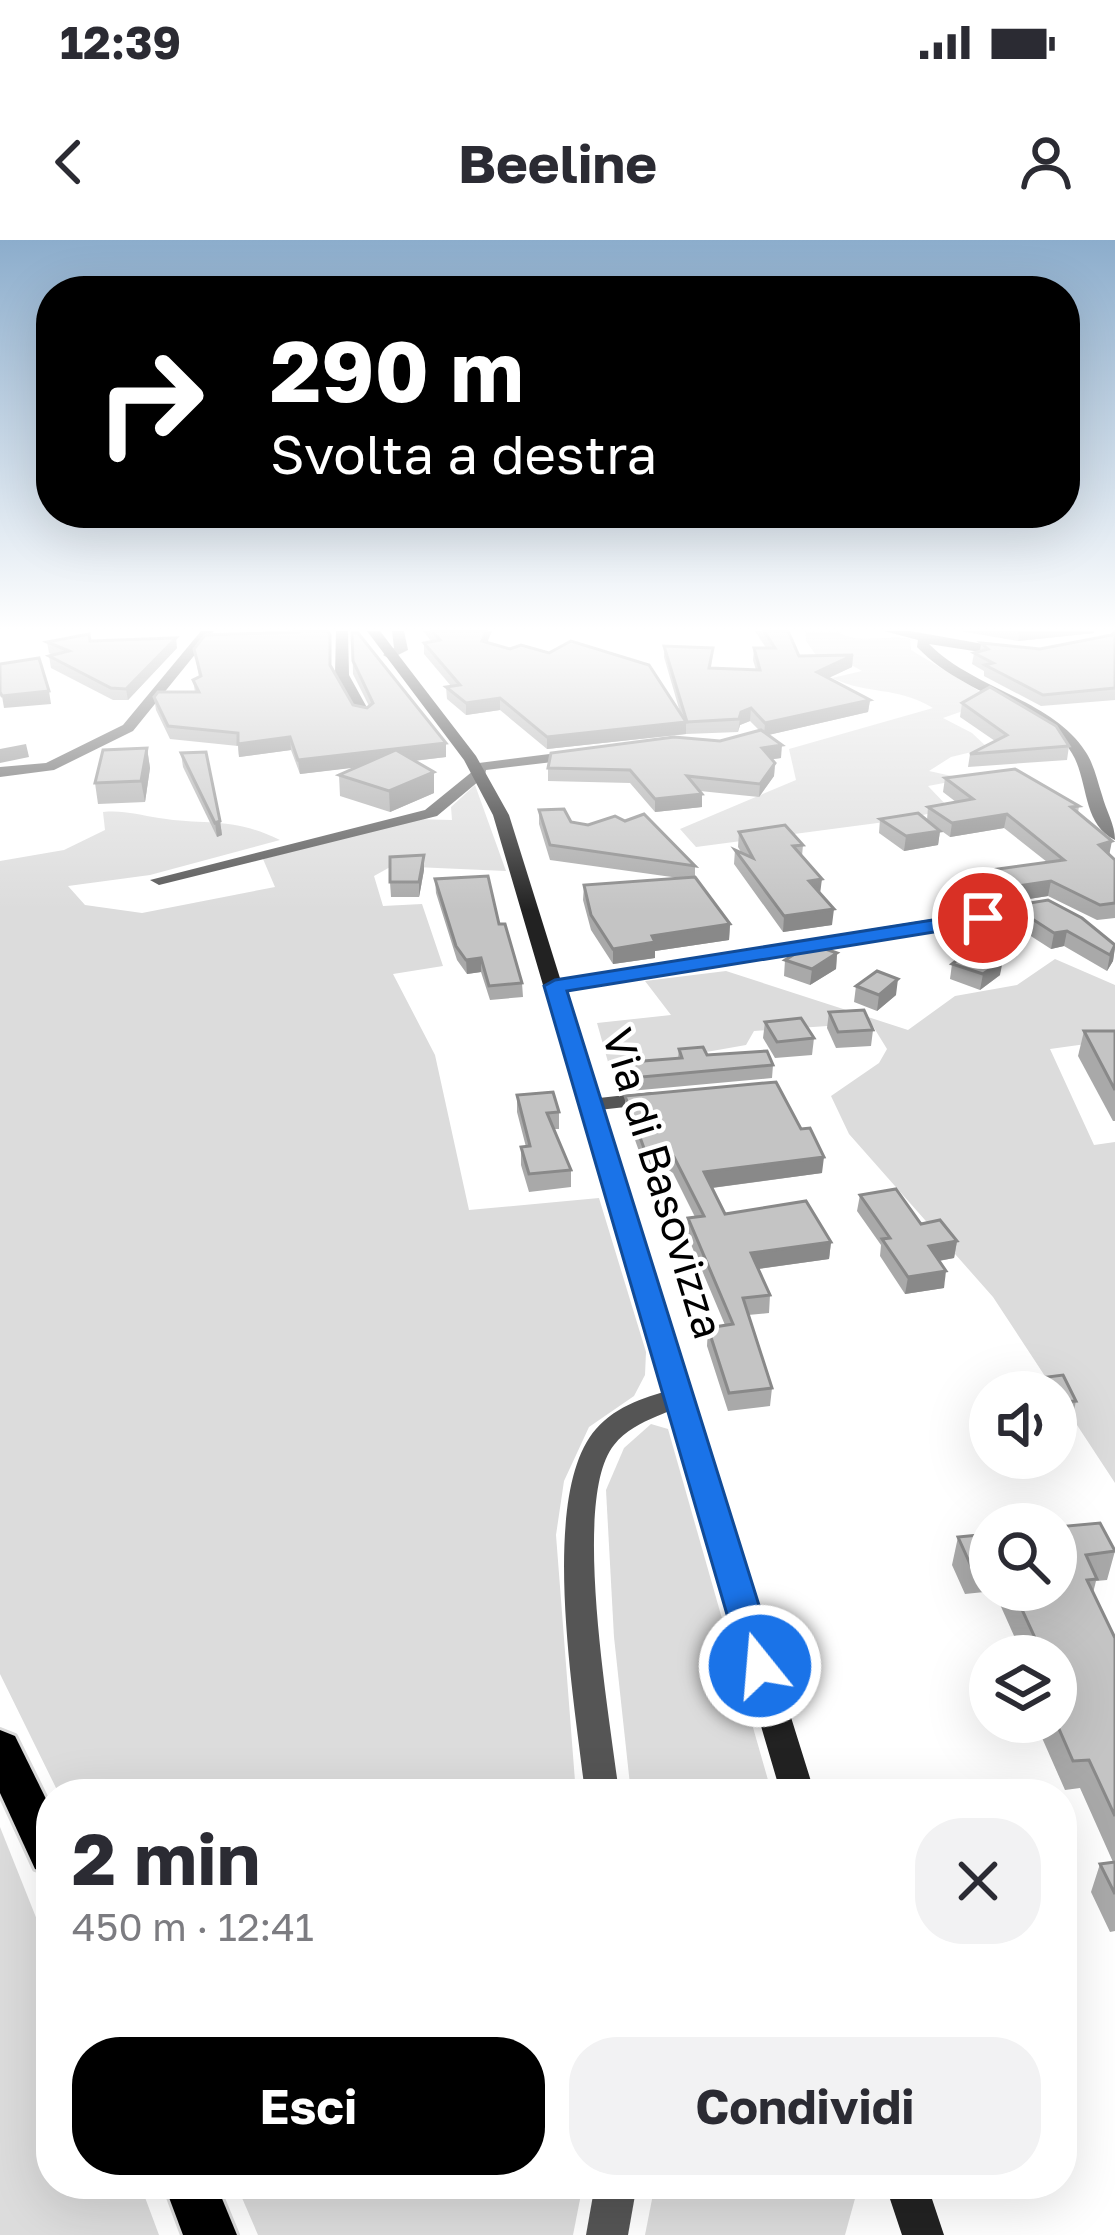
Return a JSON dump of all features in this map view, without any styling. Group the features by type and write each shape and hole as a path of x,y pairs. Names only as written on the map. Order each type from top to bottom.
{"main road":[{"name":"Via di Basovizza","path":"443,724 478,770 513,850 793,1779"},
{"path":"0,1748 36,1824"},
{"path":"196,2199 211,2235"},
{"path":"911,2199 923,2235"}],"street":[{"path":"0,772 49,767 131,724"},
{"path":"1047,724 1083,754 1094,783 1095,812 1115,835"},
{"path":"159,880 430,813 478,770 603,753"},
{"path":"555,986 1049,905 1062,908"},
{"path":"590,1105 675,1096"},
{"path":"601,1779 583,1575 584,1485 592,1459 620,1423 638,1410 678,1397"},
{"path":"607,2235 613,2199"}],"shaded area":[{"path":"876,724 955,724 988,748 951,757 929,771 965,779 928,786 950,809 696,847 680,829 796,780 789,749"},
{"path":"475,785 506,871 392,866 374,876 383,906 422,904 443,966 393,974 435,1055 469,1210 599,1198 646,1352 645,1375 634,1396 589,1427 564,1481 556,1535 575,1779 52,1779 0,1674 0,861 64,850 105,830 103,812 233,825 280,840 150,875 68,886 85,905 142,913 275,887 263,859 414,819 452,820 451,807"},
{"path":"1055,959 1115,985 1115,1040 1050,1049 1094,1145 1115,1142 1115,1483 1077,1425 1077,1371 1042,1371 993,1297 849,1134 831,1096 879,1063 887,1049 871,1023 754,1031 746,1045 610,1069 597,1023 671,1015 645,981 726,971 908,1030 955,996 1017,985"},
{"path":"651,1424 668,1429 768,1779 629,1779 614,1637 606,1490 624,1448"},
{"path":"0,1827 36,1917 36,2199 146,2199 159,2235 0,2235"},
{"path":"242,2199 580,2199 573,2235 258,2235"},
{"path":"652,2199 855,2199 845,2235 645,2235"}],"building":[{"path":"431,724 446,743 298,760 290,737 238,744 238,733 168,726"},
{"path":"531,724 667,724 547,737"},
{"path":"992,724 1053,724 1069,746 970,754 1007,735"},
{"path":"761,730 782,745 762,748 775,763 760,784 687,776 702,794 655,799 630,770 548,768 551,753 674,737 720,741"},
{"path":"147,748 141,781 95,783 103,750"},
{"path":"396,750 434,772 389,791 339,775"},
{"path":"206,752 220,821 215,823 181,753"},
{"path":"1015,769 1079,806 1071,807 1112,841 1099,845 1115,860 1115,903 1100,905 1051,881 991,890 969,873 1064,860 1007,814 952,823 928,807 973,799 945,778"},
{"path":"564,809 571,822 588,825 615,816 625,821 644,814 695,866 550,845 539,810"},
{"path":"918,813 940,831 906,836 880,819"},
{"path":"785,825 803,845 793,846 822,879 809,881 834,909 784,916 735,850 753,858 739,832"},
{"path":"424,855 419,882 390,882 390,857"},
{"path":"488,876 499,924 505,924 522,983 489,986 481,958 466,960 456,946 435,879"},
{"path":"695,877 730,924 652,936 655,942 613,949 591,915 584,885"},
{"path":"1048,900 1082,918 1115,945 1110,955 1067,931 1054,933 1012,906"},
{"path":"811,944 837,953 812,969 785,960"},
{"path":"974,947 1003,960 983,974 952,964"},
{"path":"877,971 898,979 879,995 856,986"},
{"path":"864,1010 873,1030 838,1032 829,1012"},
{"path":"801,1018 814,1038 777,1042 765,1022"},
{"path":"1084,1031 1115,1031 1115,1090"},
{"path":"703,1047 707,1055 767,1051 773,1065 620,1079 617,1070 618,1063 682,1058 679,1049"},
{"path":"776,1082 801,1129 810,1128 824,1157 704,1172 725,1214 806,1201 831,1242 751,1253 770,1295 743,1298 772,1388 729,1393 708,1328 733,1324 688,1218 704,1216 674,1157 664,1149 645,1151 625,1096"},
{"path":"553,1092 559,1112 547,1113 571,1170 529,1174 521,1147 530,1146 517,1095"},
{"path":"896,1189 921,1224 940,1220 957,1241 929,1246 946,1271 908,1277 882,1239 890,1238 860,1195"},
{"path":"1100,1523 1115,1551 1086,1555 1097,1579 1087,1580 1115,1638 1115,1816 1089,1760 1073,1761 1065,1743 1077,1743 1077,1635 1034,1635 1023,1611 1077,1611 1077,1525"},
{"path":"969,1536 969,1562 958,1537"},
{"path":"1115,1862 1115,1894 1100,1864"}],"route":[{"path":"760,1666 555,986 983,918"}]}
